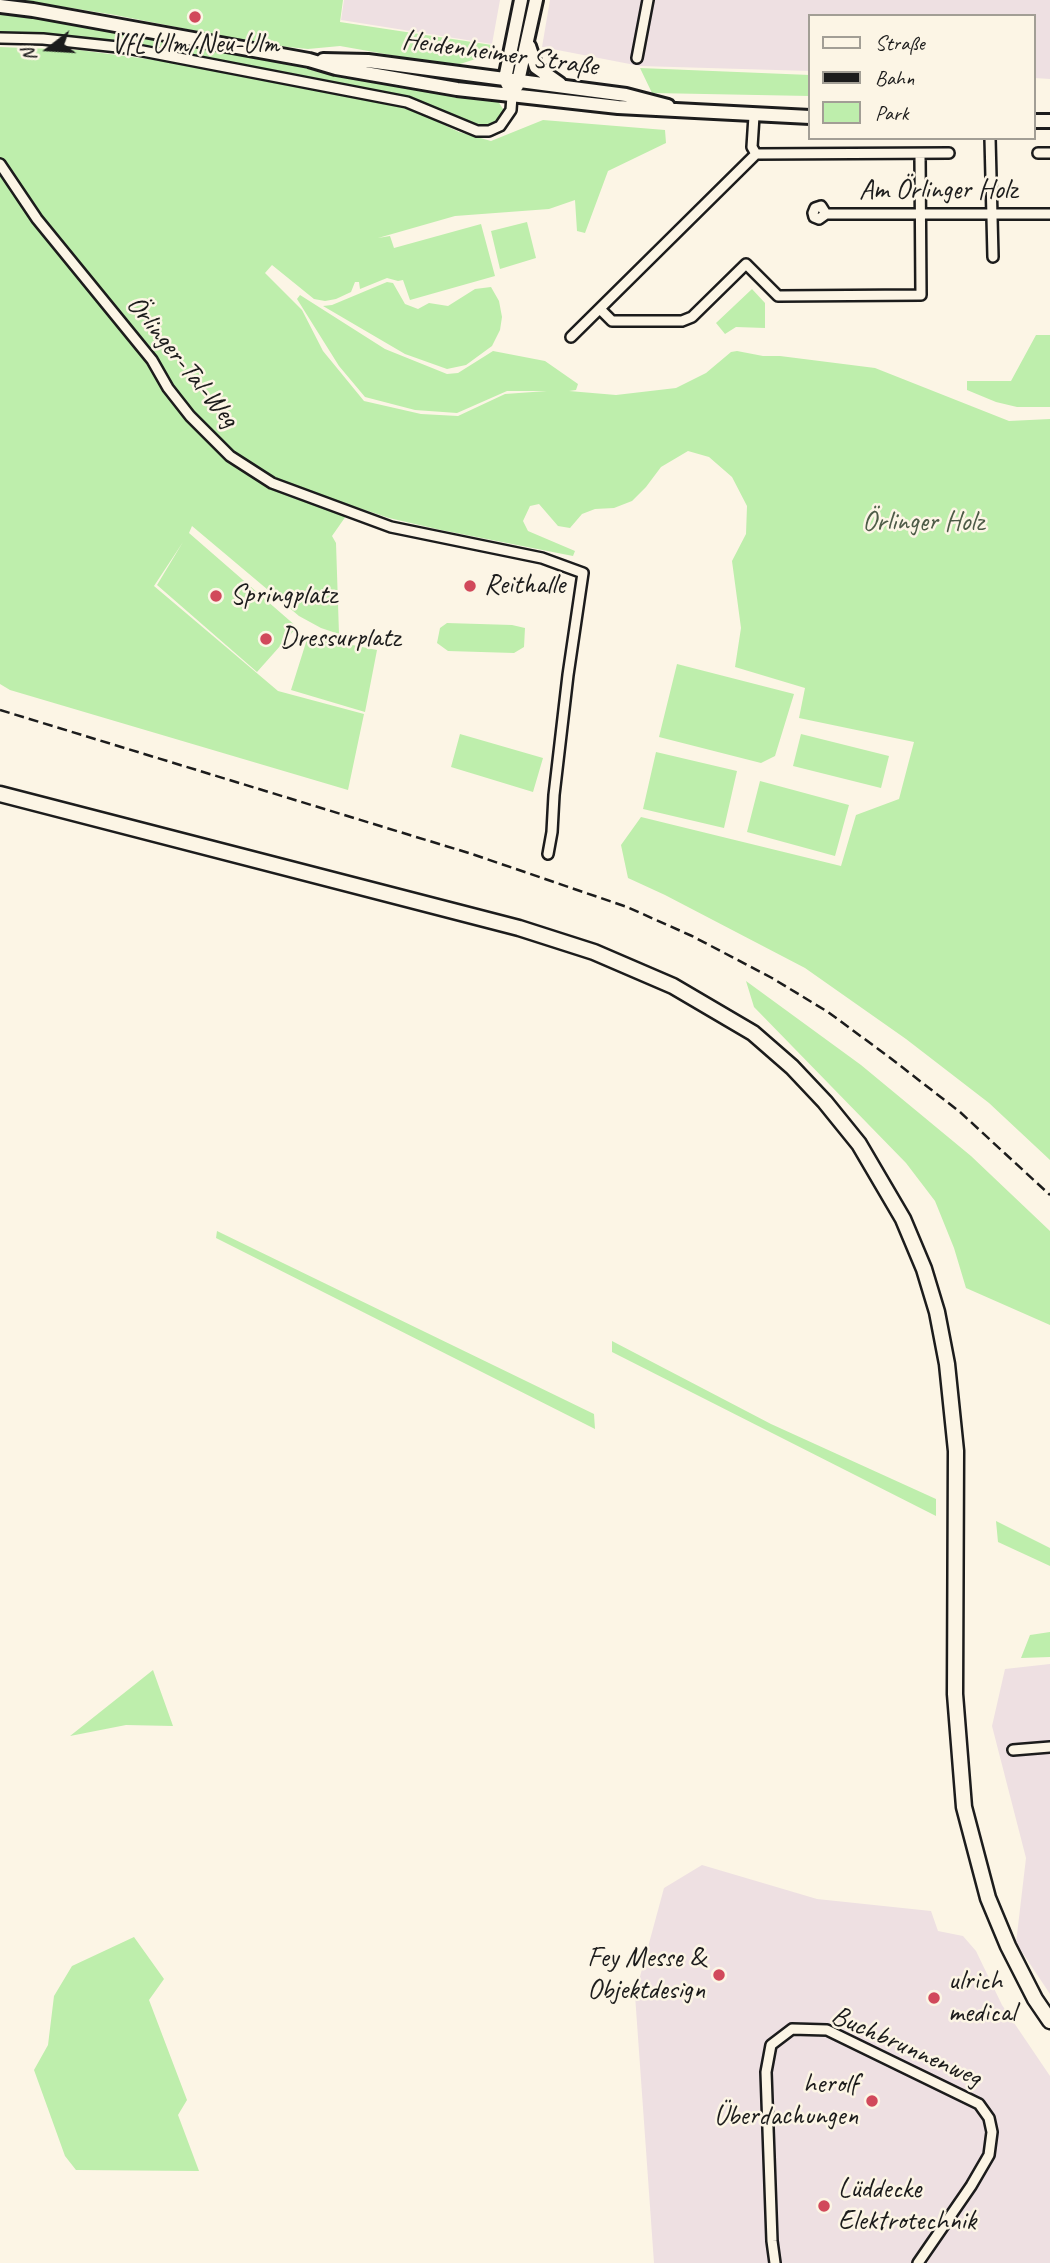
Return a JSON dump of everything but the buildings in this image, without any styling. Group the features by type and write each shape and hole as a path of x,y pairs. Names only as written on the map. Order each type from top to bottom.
{"main road":[{"path":"512,96 505,79 521,0"},
{"path":"512,96 520,81 536,0"},
{"name":"Heidenheimer Straße","path":"0,6 309,60 385,77 512,96 618,107 808,117"},
{"path":"528,41 532,60 539,71 566,88"},
{"path":"483,76 497,71 512,45"},
{"name":"Heidenheimer Straße","path":"309,60 368,61 483,76 636,97 682,110"},
{"path":"0,794 519,928 594,952 673,986 753,1033 792,1067 825,1102 859,1144 902,1219 924,1269 937,1312 948,1376 956,1451 955,1694 964,1807 988,1898 1008,1946 1035,1999 1050,2021"}],"street":[{"path":"637,58 648,0"},
{"path":"0,38 43,39 127,48 355,91 407,102 477,131 489,131 500,126 511,110 512,96"},
{"path":"754,116 752,147 756,154"},
{"path":"990,140 993,257"},
{"path":"571,337 756,154 949,153"},
{"path":"1038,153 1050,153"},
{"path":"600,309 612,321 682,321 692,317 746,264 778,296 921,295 920,155"},
{"name":"Örlinger-Tal-Weg","path":"0,164 37,219 152,360 190,416 230,456 272,483 391,527 542,558 583,573 548,854"},
{"name":"Am Örlinger Holz","path":"826,214 1050,214"},
{"path":"1013,1750 1050,1747"},
{"name":"Buchbrunnenweg","path":"775,2263 766,2072 771,2045 792,2029 827,2030 979,2104 989,2118 992,2132 989,2155 918,2263"}],"shaded area":[{"path":"344,0 500,0 492,44 341,20"},
{"path":"550,0 1050,0 1050,79 1036,78 1036,14 808,14 808,71 640,66 542,47"},
{"path":"1050,1664 1050,1994 1016,1943 1026,1858 992,1726 1005,1669"},
{"path":"702,1865 817,1899 931,1911 938,1931 963,1936 976,1951 1002,2005 1050,2076 1050,2263 654,2263 635,1995 664,1888"}],"green space":[{"path":"21,0 343,0 340,22 492,45 485,56 460,64 419,60 340,46 308,49 268,45"},
{"path":"0,13 81,24 306,68 491,96 496,98 503,112 493,125 476,126 412,100 385,93 128,45 0,35"},
{"name":"Örlinger Holz","path":"0,47 79,50 179,61 406,107 459,132 491,141 543,120 665,130 666,143 608,171 585,233 577,231 575,200 549,209 455,216 378,238 390,236 394,248 481,224 495,276 410,300 403,280 387,278 360,289 359,282 355,282 351,292 325,301 314,299 272,265 265,273 302,310 323,351 364,401 421,414 458,416 505,394 547,391 507,391 457,413 415,410 365,397 339,366 297,299 300,295 385,349 447,374 458,373 493,351 545,361 578,384 576,390 569,391 616,395 676,388 706,373 731,352 737,351 875,368 1009,421 1050,419 1050,1160 989,1103 906,1039 805,968 628,878 621,845 641,817 841,866 856,815 899,799 914,742 799,718 805,688 735,667 741,628 732,561 746,534 747,506 732,477 709,457 688,451 661,467 632,501 614,508 595,509 582,514 570,528 558,526 539,504 530,506 523,521 528,531 575,551 573,556 441,530 389,518 353,506 332,536 336,543 339,634 299,616 192,526 189,533 297,627 257,672 157,585 183,542 154,586 278,691 364,714 348,790 10,690 0,684"},
{"path":"640,68 808,75 808,96 652,93"},
{"path":"527,222 536,258 500,269 491,231"},
{"path":"387,282 393,283 405,304 418,309 429,303 448,306 475,289 491,287 499,301 502,317 500,330 492,346 466,365 447,369 405,354 323,306 332,305"},
{"path":"752,289 765,303 765,328 736,327 725,334 716,323"},
{"path":"1036,335 1050,335 1050,407 1017,407 967,390 967,381 1011,381"},
{"path":"447,623 512,625 525,628 524,647 514,653 448,651 437,643 440,628"},
{"path":"308,636 377,650 365,712 291,690"},
{"path":"677,664 794,694 775,756 761,763 659,737"},
{"path":"460,734 543,758 533,792 451,767"},
{"path":"801,734 889,756 881,788 793,766"},
{"path":"656,752 737,771 724,828 643,809"},
{"path":"760,781 849,805 835,856 747,832"},
{"path":"746,981 861,1065 971,1156 1050,1231 1050,1325 966,1288 954,1248 935,1201 906,1163 754,1007"},
{"path":"217,1231 594,1414 595,1429 216,1238"},
{"path":"612,1341 771,1424 936,1499 936,1516 612,1352"},
{"path":"996,1521 1050,1548 1050,1566 998,1542"},
{"path":"1050,1632 1050,1657 1021,1658 1030,1635"},
{"path":"153,1670 173,1726 126,1725 70,1736"},
{"path":"134,1937 164,1979 149,2000 187,2100 178,2115 199,2171 76,2170 65,2156 34,2070 48,2045 54,1996 72,1966"}],"railway":[{"path":"0,710 472,854 627,907 692,936 772,978 828,1012 960,1112 1050,1195"}],"place":[{"name":"VfL Ulm/Neu-Ulm","path":"195,17"},
{"name":"Reithalle","path":"470,586"},
{"name":"Springplatz","path":"216,596"},
{"name":"Dressurplatz","path":"266,639"},
{"name":"Fey Messe & Objektdesign","path":"719,1975"},
{"name":"ulrich medical","path":"934,1998"},
{"name":"herolf Überdachungen","path":"872,2101"},
{"name":"Lüddecke Elektrotechnik","path":"824,2206"}]}
